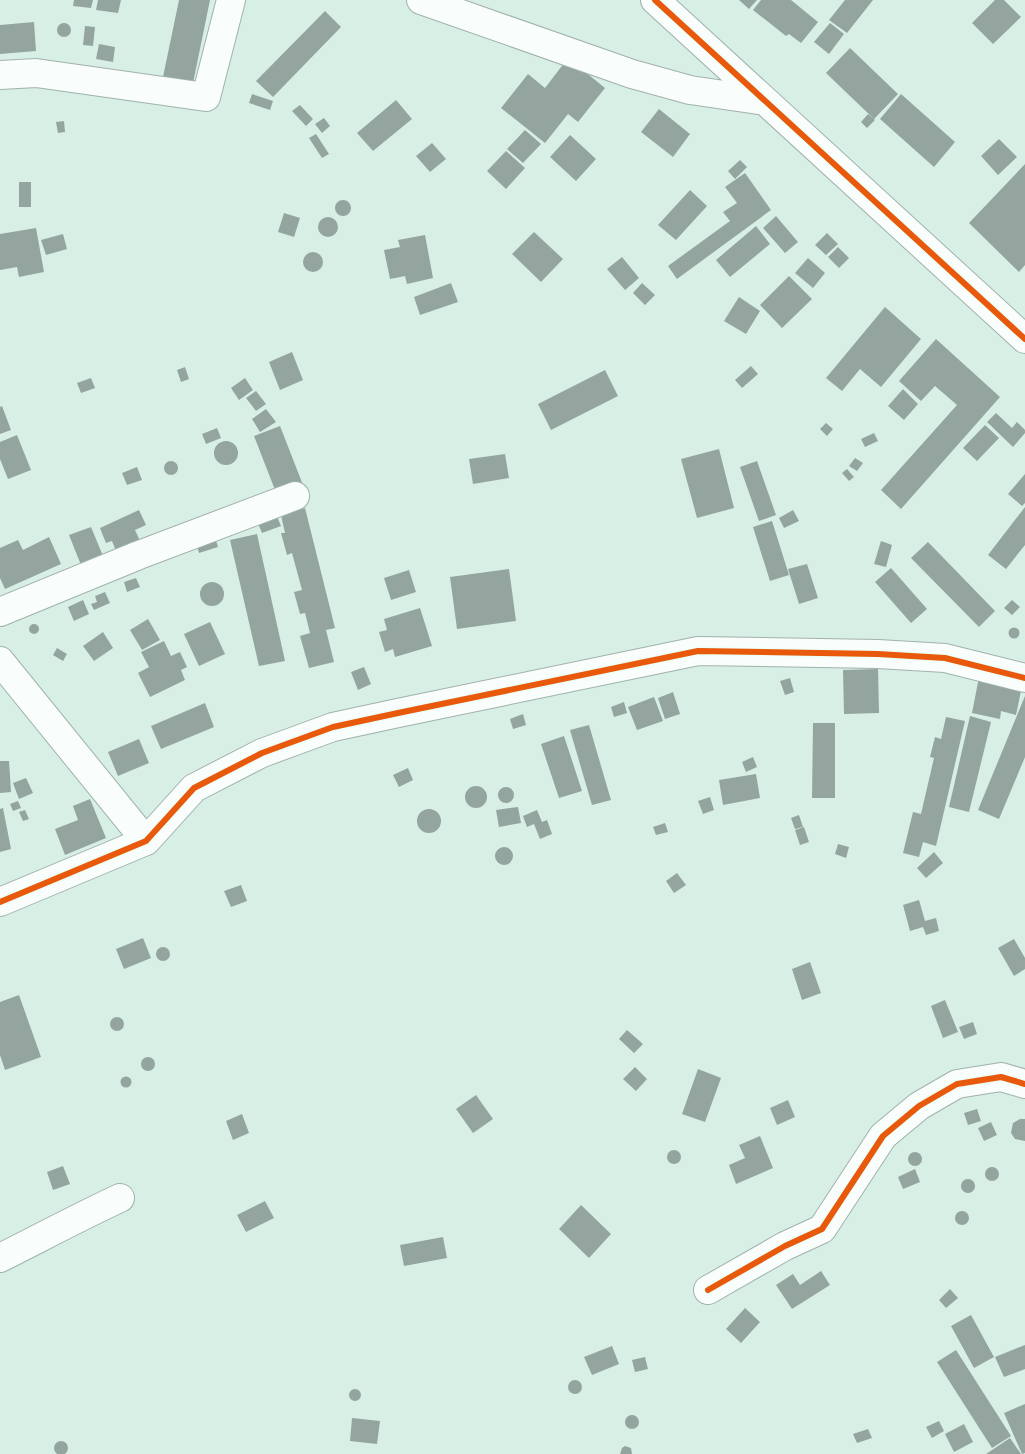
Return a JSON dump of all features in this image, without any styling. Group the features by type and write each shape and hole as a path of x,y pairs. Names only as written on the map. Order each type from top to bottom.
{"street":[{"path":"0,75 36,73 206,97 231,0"},
{"path":"421,0 632,74 690,90 765,101"},
{"path":"655,0 1025,339"},
{"path":"0,612 139,555 295,496"},
{"path":"0,902 146,841 194,788 262,753 333,727 698,651 878,654 945,658 1025,678"},
{"path":"0,661 146,841"},
{"path":"708,1290 785,1246 822,1229 883,1136 919,1106 957,1084 1001,1077 1025,1084"},
{"path":"0,1258 76,1218 120,1198"}],"building":[{"path":"74,0 93,0 91,8 73,6"},
{"path":"98,0 121,0 118,13 96,10"},
{"path":"179,0 210,0 193,83 163,77"},
{"path":"739,0 757,0 749,9"},
{"path":"761,0 791,0 818,22 801,43 789,34 786,36 753,10"},
{"path":"845,0 873,0 847,33 829,20"},
{"path":"995,0 1004,0 1021,17 993,44 972,23"},
{"path":"325,11 341,27 273,97 256,81"},
{"path":"34,22 36,51 0,54 0,25"},
{"path":"61,23 67,23 71,30 67,37 61,37 57,33 57,27"},
{"path":"830,23 844,34 829,54 814,42"},
{"path":"85,26 95,27 93,46 83,45"},
{"path":"99,44 115,47 113,62 96,59"},
{"path":"850,48 898,94 874,119 826,73"},
{"path":"568,58 605,88 578,122 568,114 545,143 501,108 528,74 545,88"},
{"path":"252,94 273,101 270,110 249,103"},
{"path":"901,94 955,142 934,167 880,119"},
{"path":"396,100 412,119 373,151 357,133"},
{"path":"300,105 313,119 306,126 292,111"},
{"path":"659,109 690,134 673,157 641,132"},
{"path":"868,114 875,120 867,128 861,122"},
{"path":"324,118 330,126 322,133 315,124"},
{"path":"64,121 65,132 58,133 56,122"},
{"path":"525,130 541,144 523,163 507,149"},
{"path":"316,134 329,154 322,158 309,138"},
{"path":"570,135 596,159 576,181 550,157"},
{"path":"999,139 1017,157 998,175 981,156"},
{"path":"432,143 446,159 430,172 416,156"},
{"path":"506,151 525,168 506,189 487,171"},
{"path":"740,160 747,167 735,179 728,171"},
{"path":"1025,164 1025,265 1019,272 969,223"},
{"path":"745,173 771,210 677,279 668,266 730,221 723,212 737,203 725,187"},
{"path":"19,182 31,182 31,207 19,207"},
{"path":"690,190 707,206 676,240 658,225"},
{"path":"340,200 346,200 351,205 349,214 340,216 335,211 335,205"},
{"path":"284,213 300,218 294,237 278,232"},
{"path":"776,216 798,242 785,253 763,228"},
{"path":"328,217 335,220 338,227 335,234 328,237 321,234 318,227 321,220"},
{"path":"756,226 770,244 730,277 716,260"},
{"path":"36,228 44,272 19,277 17,267 0,270 0,234"},
{"path":"534,232 563,259 541,282 512,254"},
{"path":"827,233 838,244 826,255 815,245"},
{"path":"63,234 67,249 46,255 41,240"},
{"path":"425,235 433,278 407,284 405,276 390,279 384,250 400,247 398,240"},
{"path":"838,247 849,258 839,268 828,257"},
{"path":"313,252 320,255 323,262 320,269 313,272 306,269 303,262 306,255"},
{"path":"622,257 639,278 625,290 607,269"},
{"path":"808,258 825,273 813,288 795,273"},
{"path":"789,276 812,299 782,328 760,305"},
{"path":"451,283 458,302 420,315 414,297"},
{"path":"642,283 655,295 645,305 633,293"},
{"path":"739,297 760,311 746,334 724,321"},
{"path":"885,307 921,339 881,387 860,369 842,391 826,378"},
{"path":"936,339 1000,397 901,509 881,490 957,405 935,386 921,401 899,381"},
{"path":"292,352 303,380 280,390 269,362"},
{"path":"751,366 758,374 742,388 735,380"},
{"path":"185,367 189,379 181,382 177,370"},
{"path":"605,370 618,396 551,430 538,404"},
{"path":"91,378 95,388 81,393 77,383"},
{"path":"245,378 253,390 239,400 231,388"},
{"path":"903,389 918,404 904,420 888,406"},
{"path":"256,391 266,404 256,411 246,398"},
{"path":"2,406 11,430 0,434 0,407"},
{"path":"266,409 276,422 260,432 252,419"},
{"path":"996,413 1012,428 1017,422 1025,430 1025,433 1013,447 987,422"},
{"path":"826,423 833,429 827,436 820,429"},
{"path":"985,425 999,438 977,461 963,448"},
{"path":"280,426 303,485 277,495 254,436"},
{"path":"217,428 221,438 206,444 202,434"},
{"path":"874,433 878,441 865,447 861,439"},
{"path":"17,435 31,470 8,479 0,459 0,442"},
{"path":"226,441 234,445 238,453 234,461 226,465 218,461 214,453 218,445"},
{"path":"719,449 734,508 697,518 681,459"},
{"path":"505,454 509,478 473,484 469,459"},
{"path":"855,458 863,463 857,471 849,466"},
{"path":"171,461 176,463 178,468 176,473 171,475 166,473 164,468 166,463"},
{"path":"757,461 776,515 759,521 740,467"},
{"path":"137,467 142,480 127,485 122,473"},
{"path":"847,469 854,477 849,481 842,473"},
{"path":"1025,474 1025,503 1022,506 1008,494"},
{"path":"1025,507 1025,545 1006,569 988,555"},
{"path":"305,508 335,628 326,630 334,662 309,668 300,636 310,633 305,613 300,614 294,592 302,590 292,553 287,555 281,533 285,533 281,515"},
{"path":"139,510 146,525 135,530 142,545 118,556 112,541 106,543 100,528"},
{"path":"793,510 799,521 784,528 779,518"},
{"path":"276,514 281,526 262,533 257,521"},
{"path":"772,521 789,575 770,581 753,527"},
{"path":"91,527 103,556 81,565 69,535"},
{"path":"214,534 218,547 199,553 195,540"},
{"path":"257,534 285,661 259,666 230,540"},
{"path":"49,537 61,564 5,589 0,578 0,548 18,540 23,550"},
{"path":"881,541 892,545 886,567 874,564"},
{"path":"928,542 995,611 979,627 911,558"},
{"path":"807,564 818,598 799,604 788,569"},
{"path":"891,568 927,609 911,623 875,582"},
{"path":"509,569 516,621 457,629 450,577"},
{"path":"409,570 416,592 391,600 384,578"},
{"path":"136,578 140,587 127,592 124,582"},
{"path":"212,582 217,583 223,589 223,599 217,605 212,606 207,605 201,599 200,594 201,589 207,583"},
{"path":"105,592 110,603 94,610 91,604 97,602 95,596"},
{"path":"83,600 89,614 74,621 68,607"},
{"path":"1012,600 1020,607 1012,615 1004,608"},
{"path":"420,608 432,646 395,657 393,649 385,652 379,632 387,630 384,619"},
{"path":"148,619 160,640 142,650 130,630"},
{"path":"210,622 225,654 199,666 184,634"},
{"path":"34,624 39,629 34,634 29,629"},
{"path":"1012,628 1016,628 1019,633 1018,637 1012,638 1009,635 1009,631"},
{"path":"103,632 113,648 94,661 83,646"},
{"path":"164,641 171,656 180,652 187,667 181,670 185,680 150,697 138,673 149,667 141,652"},
{"path":"57,648 67,654 63,661 53,655"},
{"path":"364,667 371,684 358,690 351,672"},
{"path":"878,669 879,713 844,714 843,670"},
{"path":"979,677 1022,686 1016,715 1001,711 1000,719 972,713"},
{"path":"790,678 794,692 785,695 780,681"},
{"path":"673,692 680,714 665,719 658,698"},
{"path":"1025,696 1025,757 999,819 978,810"},
{"path":"654,697 663,721 637,730 628,707"},
{"path":"624,702 627,713 614,717 611,707"},
{"path":"205,703 214,727 161,749 151,726"},
{"path":"523,714 526,725 513,729 510,719"},
{"path":"970,716 991,722 969,812 949,807"},
{"path":"946,717 965,721 936,846 923,842 919,857 903,853 913,812 921,814 934,758 930,757 935,737 941,739"},
{"path":"813,723 835,723 835,798 812,798"},
{"path":"589,725 611,800 592,805 570,730"},
{"path":"564,736 582,791 559,798 541,744"},
{"path":"139,739 149,763 118,776 108,752"},
{"path":"753,757 757,767 746,772 742,762"},
{"path":"0,761 9,761 11,792 0,793"},
{"path":"408,768 413,780 399,787 393,775"},
{"path":"756,774 760,798 723,805 719,780"},
{"path":"26,778 33,793 19,799 13,783"},
{"path":"476,786 486,793 487,797 480,807 476,808 466,801 465,797 472,787"},
{"path":"506,787 512,789 514,795 512,801 506,803 500,801 498,795 500,789"},
{"path":"710,797 714,810 703,814 698,801"},
{"path":"90,799 106,838 65,855 55,829 78,820 73,806"},
{"path":"18,801 21,808 13,811 10,804"},
{"path":"518,807 521,823 499,827 496,810"},
{"path":"3,808 11,849 0,852 0,809"},
{"path":"429,809 437,813 441,821 437,829 429,833 421,829 417,821 421,813"},
{"path":"25,810 29,819 23,821 19,812"},
{"path":"537,810 542,822 547,820 552,834 540,839 534,824 527,827 523,816"},
{"path":"799,815 803,827 795,829 791,818"},
{"path":"665,823 668,832 656,835 653,827"},
{"path":"804,827 809,842 800,845 795,830"},
{"path":"838,844 849,847 846,858 835,854"},
{"path":"500,847 508,847 513,852 511,863 500,865 495,860 495,852"},
{"path":"934,852 943,863 926,878 917,868"},
{"path":"677,873 686,885 674,893 666,881"},
{"path":"241,885 247,901 231,907 224,891"},
{"path":"919,900 925,921 936,918 939,931 926,935 923,927 910,931 903,905"},
{"path":"143,938 151,958 124,969 116,949"},
{"path":"1014,939 1025,958 1025,969 1014,976 998,948"},
{"path":"160,947 166,947 170,954 166,961 160,961 156,957 156,951"},
{"path":"810,962 821,993 802,1000 792,969"},
{"path":"19,995 41,1057 5,1070 0,1055 0,1002"},
{"path":"945,1000 958,1032 943,1038 931,1006"},
{"path":"114,1017 120,1017 124,1024 120,1031 114,1031 110,1027 110,1021"},
{"path":"973,1022 977,1034 964,1039 959,1027"},
{"path":"627,1030 643,1044 634,1053 619,1039"},
{"path":"145,1057 151,1057 155,1064 151,1071 145,1071 141,1067 141,1061"},
{"path":"635,1067 647,1079 636,1091 623,1079"},
{"path":"698,1069 721,1078 705,1122 682,1114"},
{"path":"126,1076 132,1082 126,1088 120,1082"},
{"path":"476,1095 493,1119 473,1133 456,1109"},
{"path":"788,1100 795,1117 777,1125 770,1108"},
{"path":"977,1109 981,1121 968,1125 964,1113"},
{"path":"242,1114 249,1133 233,1140 226,1121"},
{"path":"1020,1119 1025,1119 1025,1141 1015,1139 1011,1133 1013,1123"},
{"path":"991,1122 997,1135 984,1141 978,1128"},
{"path":"760,1136 773,1168 736,1184 729,1165 745,1158 739,1145"},
{"path":"671,1150 677,1150 681,1157 677,1164 671,1164 667,1160 667,1154"},
{"path":"912,1152 918,1152 922,1159 918,1166 912,1166 908,1162 908,1156"},
{"path":"63,1166 70,1184 53,1190 47,1172"},
{"path":"989,1167 995,1167 999,1174 995,1181 989,1181 985,1177 985,1171"},
{"path":"915,1169 920,1182 903,1189 898,1177"},
{"path":"965,1179 971,1179 975,1186 971,1193 965,1193 961,1189 961,1183"},
{"path":"265,1201 274,1218 246,1232 237,1215"},
{"path":"581,1205 611,1234 589,1258 559,1229"},
{"path":"959,1211 965,1211 969,1218 965,1225 959,1225 955,1221 955,1215"},
{"path":"443,1237 447,1258 404,1266 400,1245"},
{"path":"821,1271 830,1285 792,1309 776,1285 793,1274 800,1285"},
{"path":"950,1289 958,1298 946,1308 939,1300"},
{"path":"745,1308 760,1322 741,1343 726,1329"},
{"path":"971,1315 994,1357 974,1368 951,1326"},
{"path":"1025,1345 1025,1369 1004,1377 995,1357"},
{"path":"612,1346 619,1364 592,1375 584,1357"},
{"path":"956,1350 1011,1436 992,1448 937,1362"},
{"path":"645,1357 648,1369 635,1372 632,1360"},
{"path":"572,1380 578,1380 582,1387 578,1394 572,1394 568,1390 568,1384"},
{"path":"353,1389 357,1389 361,1395 357,1401 353,1401 349,1397 349,1393"},
{"path":"1025,1404 1025,1453 1022,1454 1004,1413"},
{"path":"629,1415 635,1415 639,1422 635,1429 629,1429 625,1425 625,1419"},
{"path":"352,1418 380,1421 377,1444 350,1441"},
{"path":"939,1421 944,1431 932,1438 926,1427"},
{"path":"964,1424 973,1442 954,1452 945,1434"},
{"path":"868,1429 872,1438 857,1443 853,1434"},
{"path":"1010,1438 1021,1454 986,1454"},
{"path":"61,1441 66,1443 68,1448 66,1453 61,1455 56,1453 54,1448 56,1443"},
{"path":"625,1446 631,1448 632,1454 620,1454"}],"cycle path":[{"path":"655,0 1025,339"},
{"path":"0,902 146,841 194,788 262,753 333,727 698,651 878,654 945,658 1025,678"},
{"path":"708,1290 785,1246 822,1229 883,1136 919,1106 957,1084 1001,1077 1025,1084"}]}
